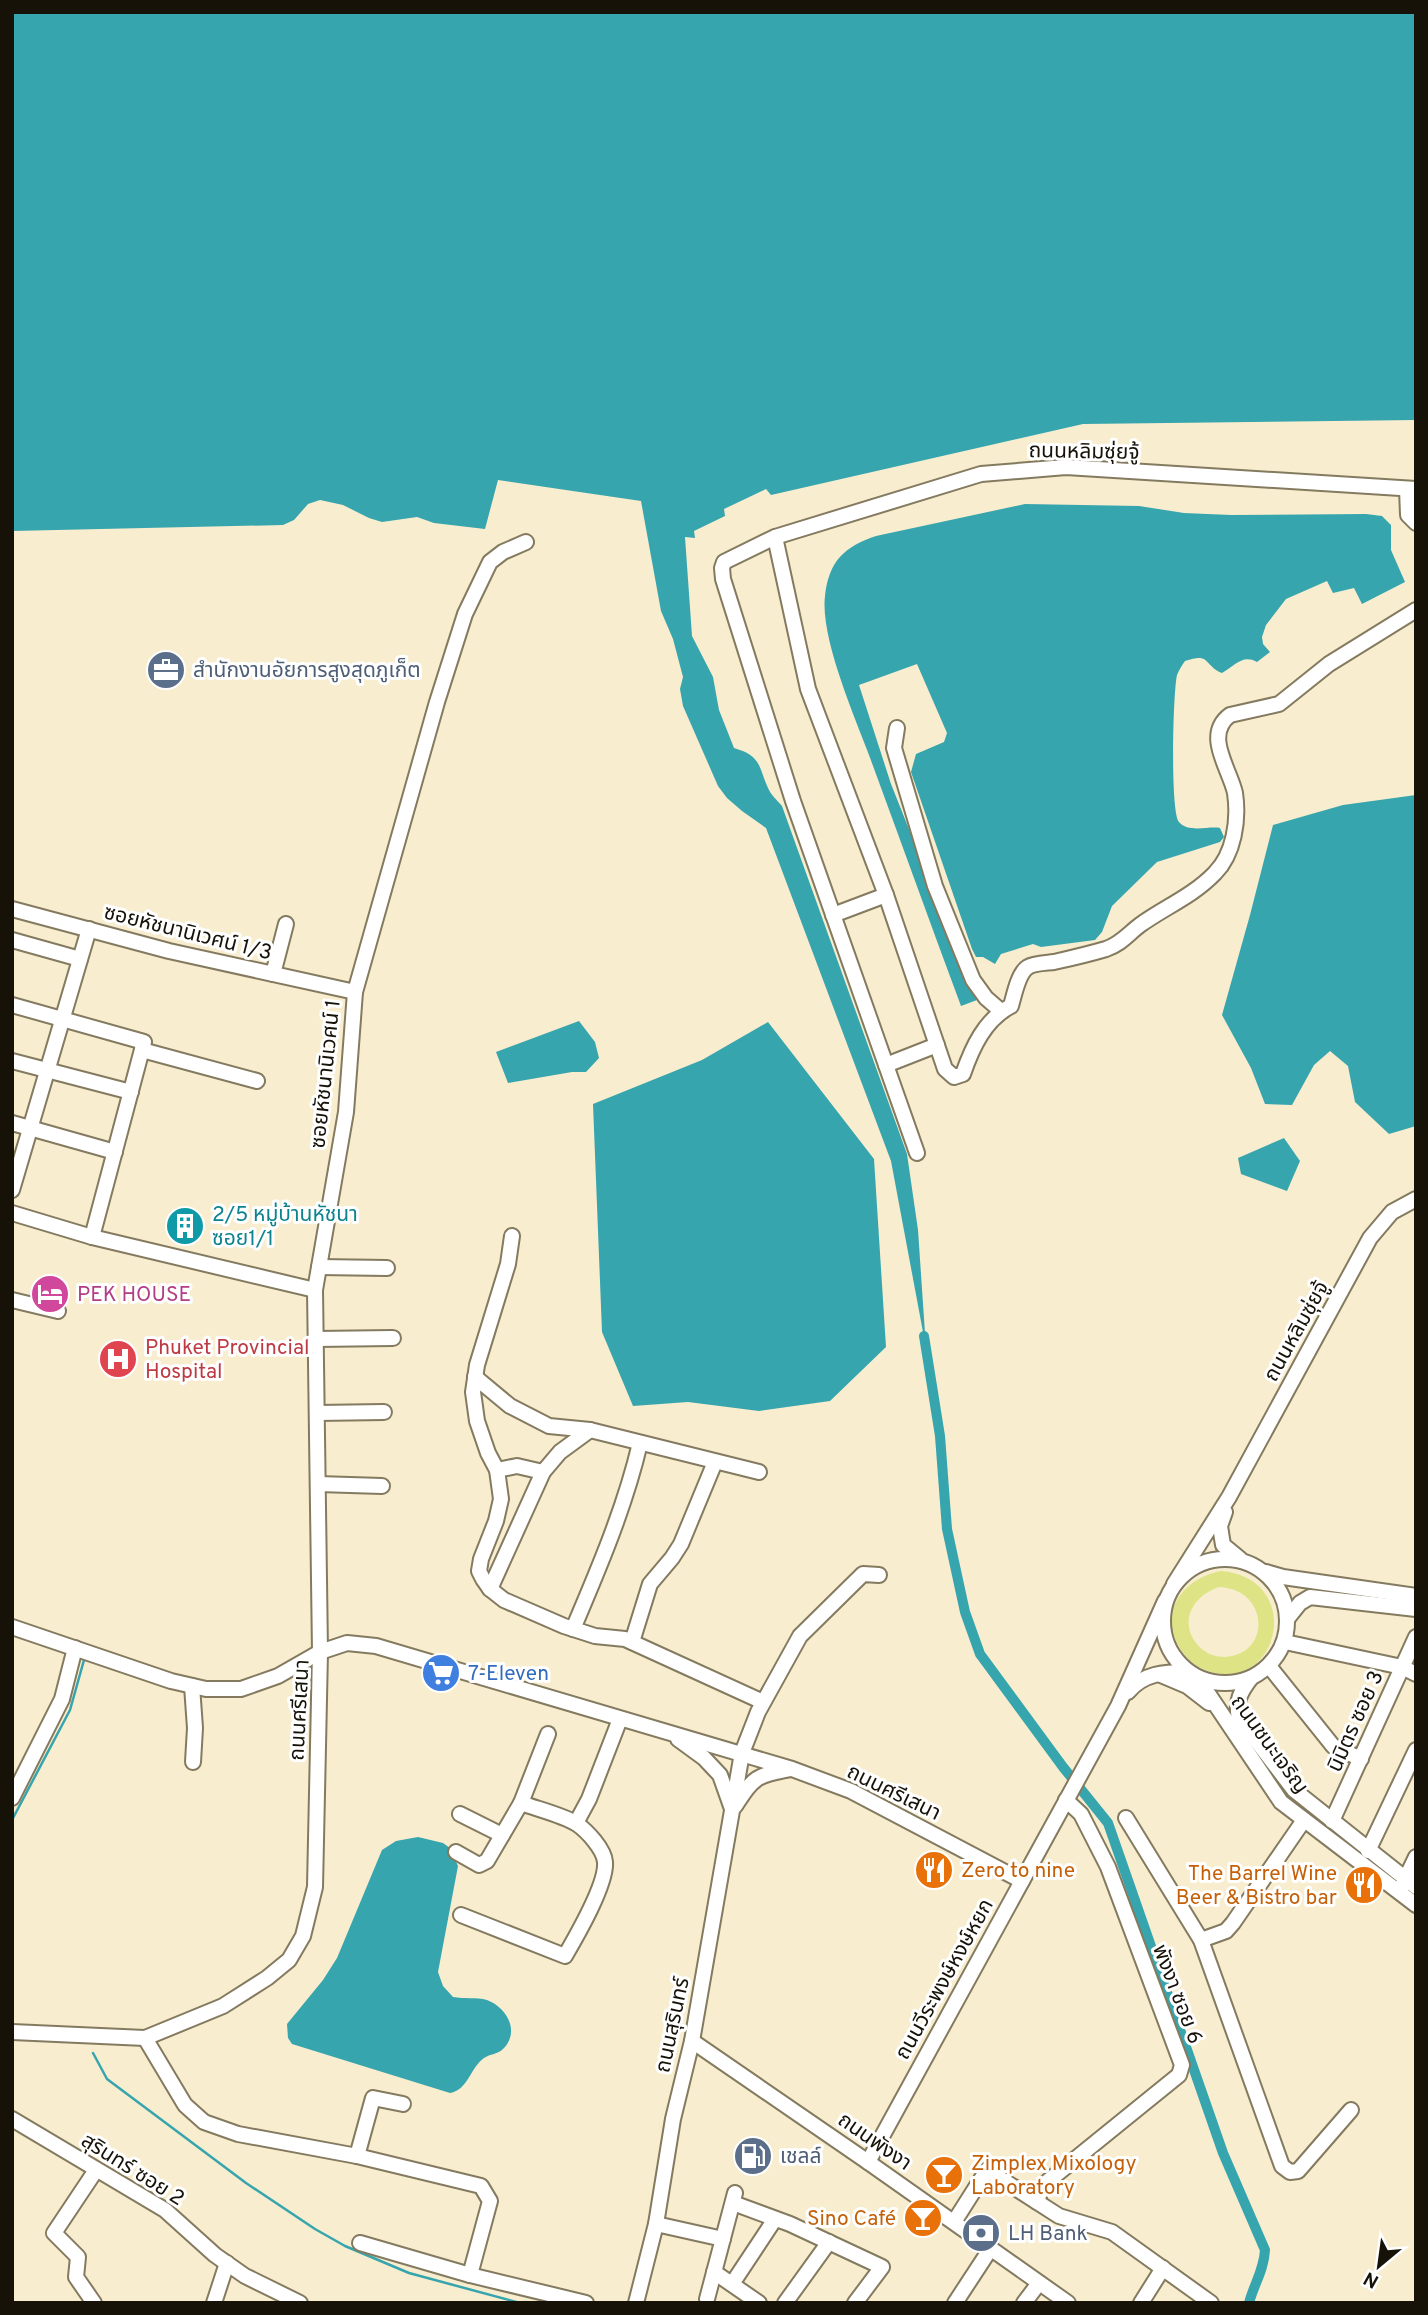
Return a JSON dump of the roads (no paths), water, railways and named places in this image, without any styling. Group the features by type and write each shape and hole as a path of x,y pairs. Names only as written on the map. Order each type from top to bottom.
{"street":[{"name":"ถนนหลิมซุ่ยจู้","path":"833,915 753,677 723,579 724,562 775,537 981,474 1066,467 1411,489"},
{"path":"1411,489 1408,514 1416,523"},
{"path":"775,537 808,689 886,895 945,1069 954,1077 963,1074 974,1047 990,1022 1010,1006 1028,967 1109,948 1124,941 1139,926 1202,887 1221,867 1229,851 1236,812 1234,792 1218,737 1224,720 1230,715 1279,704 1329,664 1416,610"},
{"name":"ซอยหัชนานิเวศน์ 1","path":"320,1652 315,1290 346,1112 355,992 437,702 465,614 490,562 503,552 526,542"},
{"path":"897,727 894,748 935,887 974,980 986,998 1001,1011"},
{"path":"886,895 833,915 917,1153"},
{"name":"ซอยหัชนานิเวศน์ 1/3","path":"12,909 169,951 355,992"},
{"path":"273,974 286,924"},
{"path":"12,1190 89,929"},
{"path":"12,940 80,959"},
{"path":"12,1005 257,1081"},
{"path":"886,1065 937,1045"},
{"path":"92,1237 143,1046"},
{"path":"12,1060 131,1092"},
{"path":"12,1123 115,1152"},
{"name":"ถนนหลิมซุ่ยจู้","path":"1174,1584 1229,1497 1370,1238 1392,1212 1416,1199"},
{"path":"12,1213 92,1237 315,1290"},
{"path":"512,1236 501,1293 475,1377 473,1392 477,1422 497,1471 500,1499 496,1521 483,1551 479,1571 490,1589 504,1600 573,1629 595,1636 625,1639 763,1702"},
{"path":"319,1267 387,1268"},
{"path":"12,1300 58,1311"},
{"path":"316,1339 393,1338"},
{"path":"475,1377 510,1406 549,1426 590,1430 759,1472"},
{"path":"317,1413 384,1412"},
{"path":"490,1589 543,1472 560,1452 590,1430"},
{"path":"573,1629 615,1529 640,1443"},
{"path":"632,1642 650,1584 673,1559 681,1544 715,1462"},
{"path":"497,1471 517,1466 543,1472"},
{"path":"318,1484 382,1486"},
{"name":"ถนนหลิมซุ่ยจู้","path":"1229,1497 1220,1526 1220,1536 1223,1545 1231,1554 1243,1561"},
{"path":"1262,1570 1276,1585 1286,1604 1288,1618 1284,1642 1269,1666 1251,1678 1231,1683 1211,1682 1192,1674 1177,1661 1166,1643 1162,1619 1174,1584 1187,1571 1204,1562 1222,1558 1243,1561 1283,1577 1416,1596"},
{"name":"ถนนสุรินทร์","path":"636,2303 655,2229 673,2119 692,2041 743,1753 763,1702 800,1636 863,1574 879,1575"},
{"path":"1288,1618 1300,1602 1310,1597 1416,1609"},
{"name":"ถนนวีระพงษ์หงษ์หยก","path":"868,2162 1118,1706 1166,1601"},
{"path":"12,1627 206,1689 241,1689 278,1676 320,1652"},
{"name":"นิมิตร ซอย 3","path":"1332,1821 1361,1759 1409,1670 1416,1637"},
{"path":"1284,1642 1409,1670"},
{"name":"ถนนศรีเสนา","path":"12,2032 145,2038 223,2006 267,1978 289,1960 303,1936 315,1887 320,1652 347,1643 376,1646 792,1769 851,1791 1022,1881"},
{"path":"12,1798 62,1699 75,1648"},
{"path":"1269,1666 1333,1746 1361,1759"},
{"path":"1158,1674 1187,1686 1221,1713"},
{"name":"ถนนวีระพงษ์หงษ์หยก","path":"1118,1706 1131,1688 1142,1679 1158,1674 1192,1674"},
{"name":"ถนนชนะเจริญ","path":"1192,1674 1281,1802 1398,1894 1416,1905"},
{"name":"ถนนชนะเจริญ","path":"1251,1678 1241,1691 1236,1706 1239,1717 1294,1790 1410,1883"},
{"path":"192,1686 195,1728 193,1762"},
{"path":"576,1823 589,1799 620,1719"},
{"path":"456,1852 479,1865 487,1861 521,1803 548,1734"},
{"path":"673,1735 704,1758 720,1775 732,1811"},
{"path":"1368,1851 1416,1750"},
{"path":"732,1811 752,1781 767,1774 792,1769"},
{"name":"พังงา ซอย 6","path":"1037,2202 1042,2186 1179,2075 1182,2065 1108,1867 1082,1814 1068,1798"},
{"path":"461,1915 565,1956 585,1920 603,1876 605,1862 598,1846 576,1823 521,1803"},
{"path":"460,1814 502,1835"},
{"path":"1126,1818 1201,1940 1282,2166 1290,2172 1298,2171 1351,2110"},
{"path":"1201,1940 1226,1931 1233,1923 1304,1820"},
{"path":"1398,1894 1410,1883 1416,1857"},
{"path":"145,2038 184,2105 204,2122 238,2134 357,2156 481,2186 490,2201 470,2275"},
{"name":"ถนนพังงา","path":"692,2041 1068,2303"},
{"path":"357,2156 373,2098 403,2104"},
{"name":"สุรินทร์ ซอย 2","path":"12,2119 165,2210 245,2276 300,2303"},
{"path":"94,2303 76,2277 78,2257 54,2233 96,2170"},
{"path":"954,2222 987,2170 1059,2216 1112,2232 1211,2303"},
{"path":"707,2299 734,2198 882,2267 855,2303"},
{"path":"732,2284 775,2219"},
{"path":"655,2229 722,2244"},
{"path":"785,2303 829,2242"},
{"path":"360,2243 470,2275 586,2303"},
{"path":"955,2303 991,2248"},
{"path":"214,2303 227,2263"},
{"path":"1141,2303 1163,2268"},
{"path":"714,2272 759,2303"},
{"path":"1024,2303 1039,2283"}],"water":[{"path":"12,12 1416,12 1416,420 1083,424 771,495 766,489 724,509 725,516 694,531 695,538 685,537 692,636 713,677 719,710 734,748 754,758 769,791 782,806 907,1154 918,1230 926,1348 891,1161 766,828 727,798 718,786 683,706 680,689 683,677 673,639 661,611 641,501 498,480 485,529 434,523 417,517 382,522 343,505 320,500 308,504 294,520 283,525 12,531"},
{"path":"1025,504 1139,506 1184,513 1231,515 1382,516 1391,525 1391,550 1405,582 1362,604 1354,588 1333,593 1327,581 1286,599 1266,625 1262,637 1263,644 1270,652 1257,662 1243,660 1222,673 1203,659 1185,661 1177,675 1174,704 1173,776 1176,814 1183,825 1193,828 1220,828 1224,837 1220,842 1157,862 1112,906 1102,932 1095,940 1041,947 1033,944 1001,954 995,964 983,957 976,957 972,949 911,772 916,754 944,742 947,733 917,664 859,685 891,784 977,1000 961,1006 840,676 828,633 825,596 834,565 847,551 865,540"},
{"path":"1416,795 1416,1126 1389,1134 1355,1102 1348,1066 1330,1051 1314,1065 1292,1105 1265,1104 1251,1068 1222,1015 1273,825 1343,805"},
{"path":"579,1021 595,1042 599,1058 586,1072 508,1083 496,1052"},
{"path":"768,1022 874,1159 886,1347 830,1401 759,1411 688,1402 633,1406 602,1332 593,1104 702,1060"},
{"path":"1284,1138 1300,1161 1287,1191 1241,1174 1238,1158"},
{"path":"418,1837 443,1843 450,1848 458,1866 438,1972 443,1986 453,1997 483,1999 494,2003 505,2014 511,2027 511,2035 503,2049 479,2062 461,2088 450,2093 292,2044 288,2038 287,2024 323,1980 337,1958 382,1850 396,1841"}],"waterway":[{"path":"924,1336 940,1436 947,1529 965,1612 980,1654 1108,1823 1223,2153 1265,2250 1263,2264 1249,2303"},
{"path":"12,1820 70,1710 84,1660"},
{"path":"93,2053 107,2079 246,2183 315,2229 345,2246 409,2273 520,2303"}],"place":[{"name":"สำนักงานอัยการสูงสุดภูเก็ต","path":"166,670"},
{"name":"2/5 หมู่บ้านหัชนา ซอย1/1","path":"185,1226"},
{"name":"PEK HOUSE","path":"50,1294"},
{"name":"Phuket Provincial Hospital","path":"118,1359"},
{"name":"7-Eleven","path":"441,1673"},
{"name":"Zero to nine","path":"934,1870"},
{"name":"The Barrel Wine Beer & Bistro bar","path":"1364,1885"},
{"name":"เชลล์","path":"753,2156"},
{"name":"Zimplex Mixology Laboratory","path":"944,2175"},
{"name":"Sino Café","path":"923,2218"},
{"name":"LH Bank","path":"981,2233"}]}
